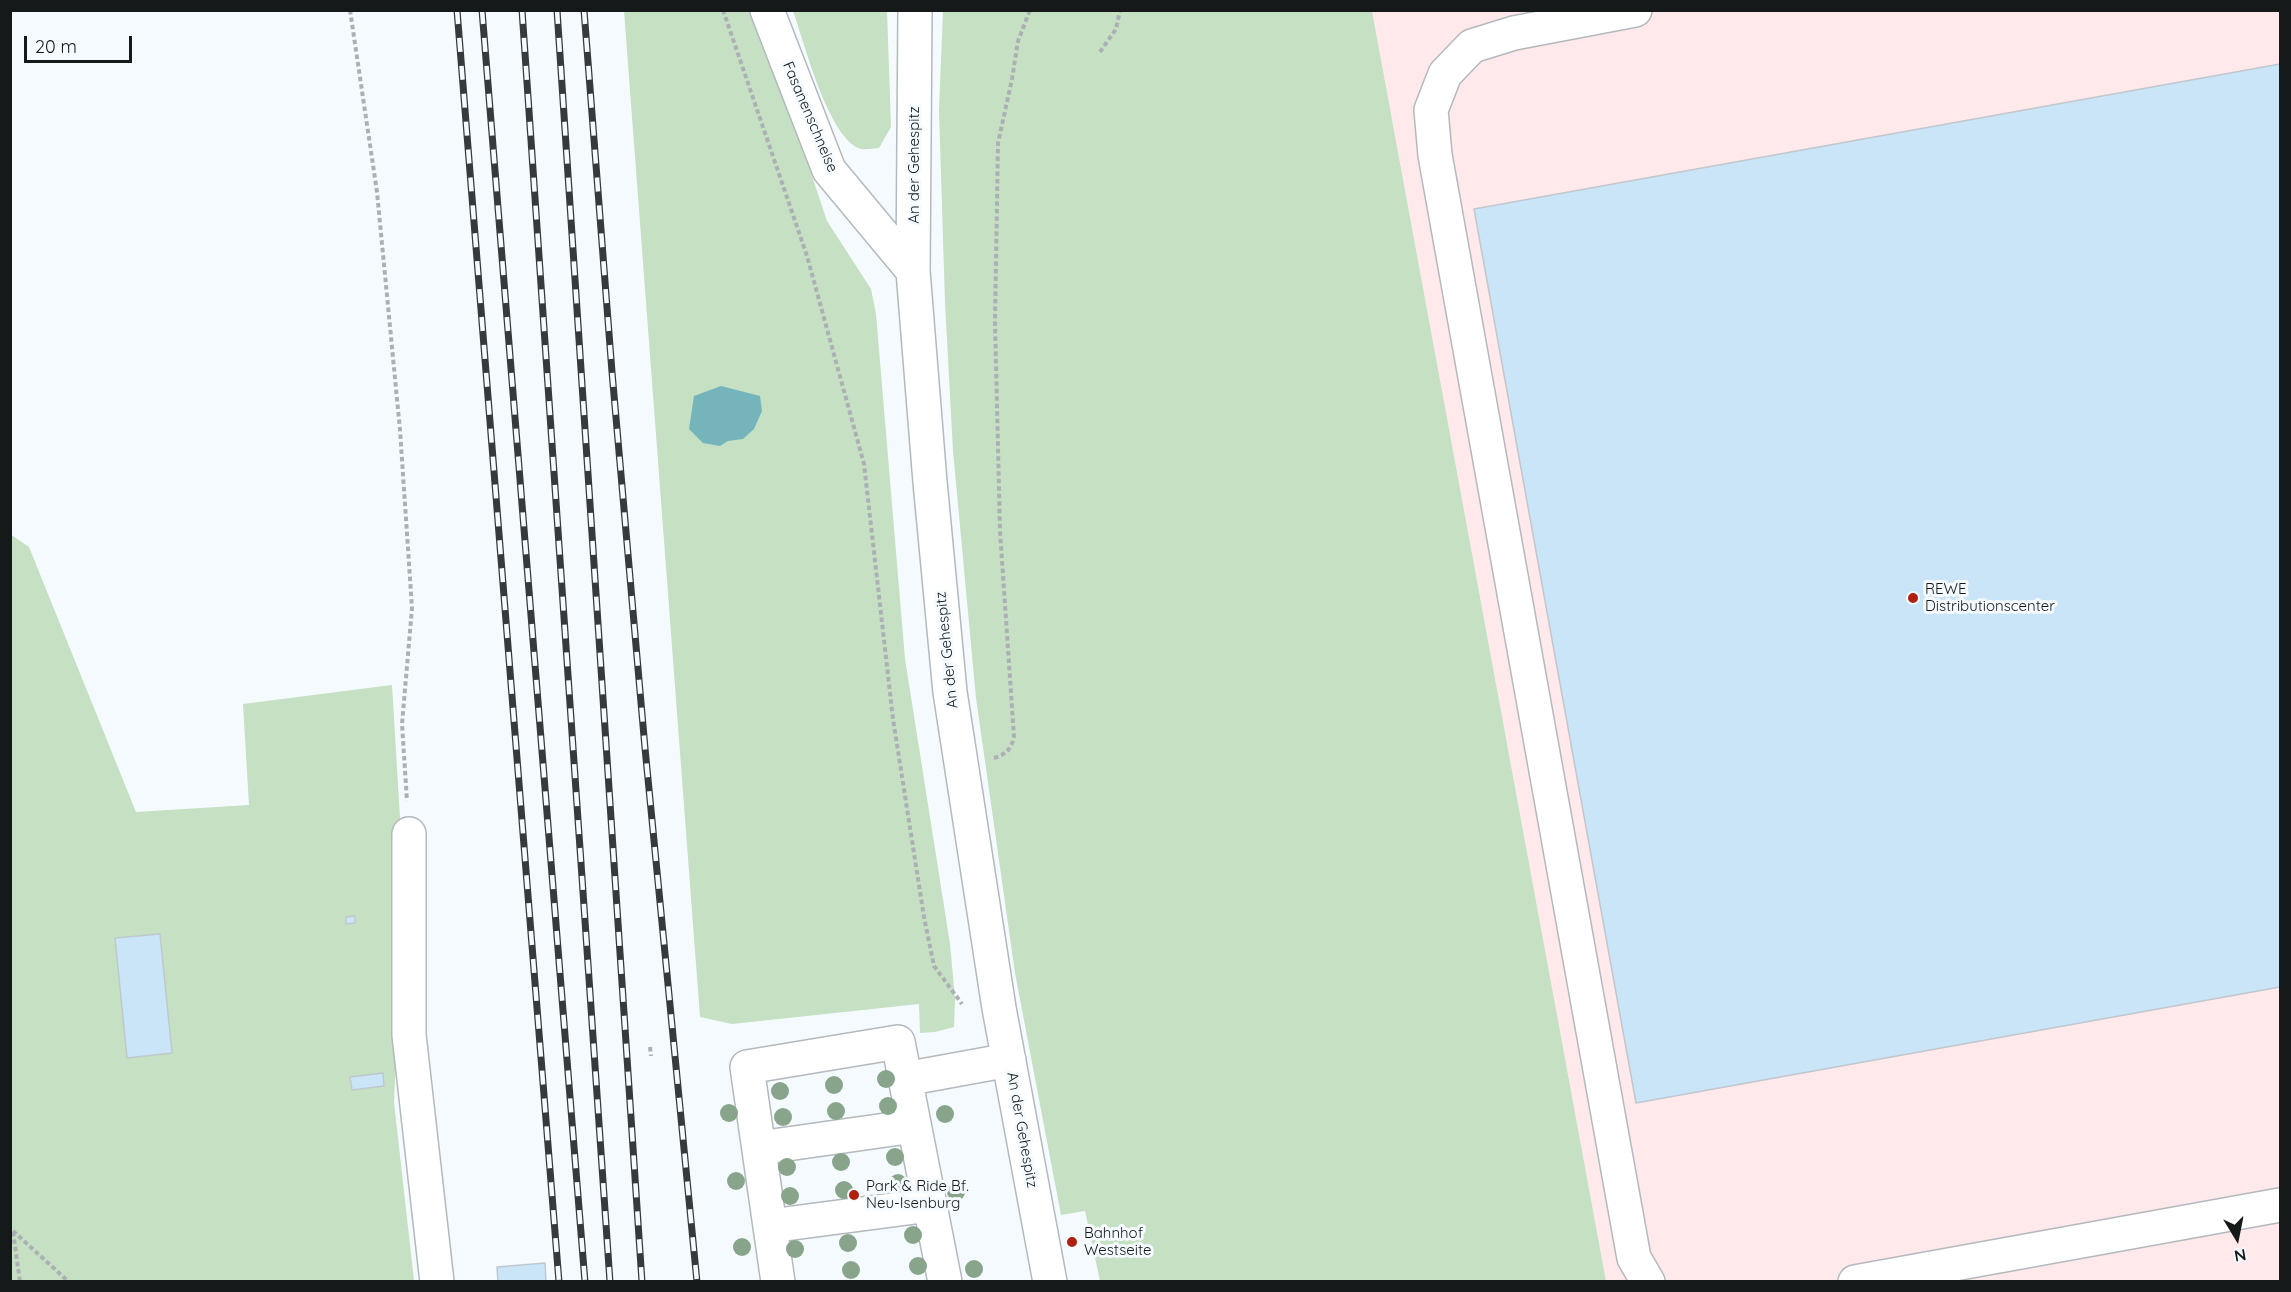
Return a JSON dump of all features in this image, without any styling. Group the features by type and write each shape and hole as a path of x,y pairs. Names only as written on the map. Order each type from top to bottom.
{"street":[{"name":"Fasanenschneise","path":"767,10 829,170 914,271"},
{"name":"An der Gehespitz","path":"915,10 914,271 930,482 950,692 999,1008 1050,1281"},
{"path":"1635,10 1514,33 1472,46 1445,74 1431,110 1435,155 1634,1258 1648,1281"},
{"path":"409,834 410,1035 437,1281"},
{"path":"778,1281 747,1067 898,1042 945,1281"},
{"path":"759,1148 1011,1070"},
{"path":"770,1226 930,1205"},
{"path":"1855,1281 2280,1205"}],"path":[{"path":"351,10 377,192 400,430 412,608 402,724 409,834"},
{"path":"723,10 807,256 864,464 892,719 934,966 952,988 967,1013 999,1008"},
{"path":"992,759 1003,755 1011,748 1014,737 1000,531 994,322 998,143 1018,40 1029,10"},
{"path":"1100,52 1116,29 1120,10"},
{"path":"650,1047 651,1056"},
{"path":"12,1230 20,1281"},
{"path":"12,1230 69,1281"}],"shaded area":[{"name":"REWE Distributionscenter","path":"1372,11 2280,11 2280,1281 1606,1281"}],"green space":[{"path":"624,11 757,11 827,221 871,289 876,314 905,659 950,944 955,998 954,1027 920,1033 919,1004 732,1024 700,1017"},
{"path":"793,11 887,11 891,127 879,148 861,149 849,141 838,127 819,88"},
{"path":"943,11 1372,11 1606,1281 1100,1281 1085,1211 1061,1215 1015,973 976,698 953,451 945,303 939,110"},
{"path":"10,534 29,547 136,812 249,805 243,704 392,685 404,884 394,1102 414,1281 11,1281"}],"water":[{"path":"721,386 760,396 762,411 754,429 743,439 728,441 720,446 703,443 689,429 694,396"}],"building":[{"name":"REWE Distributionscenter","path":"2280,64 2280,987 1636,1103 1474,209"},
{"path":"355,916 355,923 346,924 346,917"},
{"path":"160,934 172,1053 127,1058 115,938"},
{"path":"383,1073 384,1086 352,1090 350,1077"},
{"path":"545,1263 546,1282 498,1282 497,1267"}],"railway":[{"path":"457,10 559,1282"},
{"path":"482,10 585,1282"},
{"path":"522,10 610,1282"},
{"path":"557,10 642,1282"},
{"path":"584,10 612,372 645,748 697,1282"}],"place":[{"name":"REWE Distributionscenter","path":"1913,598"},
{"name":"Park & Ride Bf. Neu-Isenburg","path":"854,1195"},
{"name":"Bahnhof Westseite","path":"1072,1242"}]}
